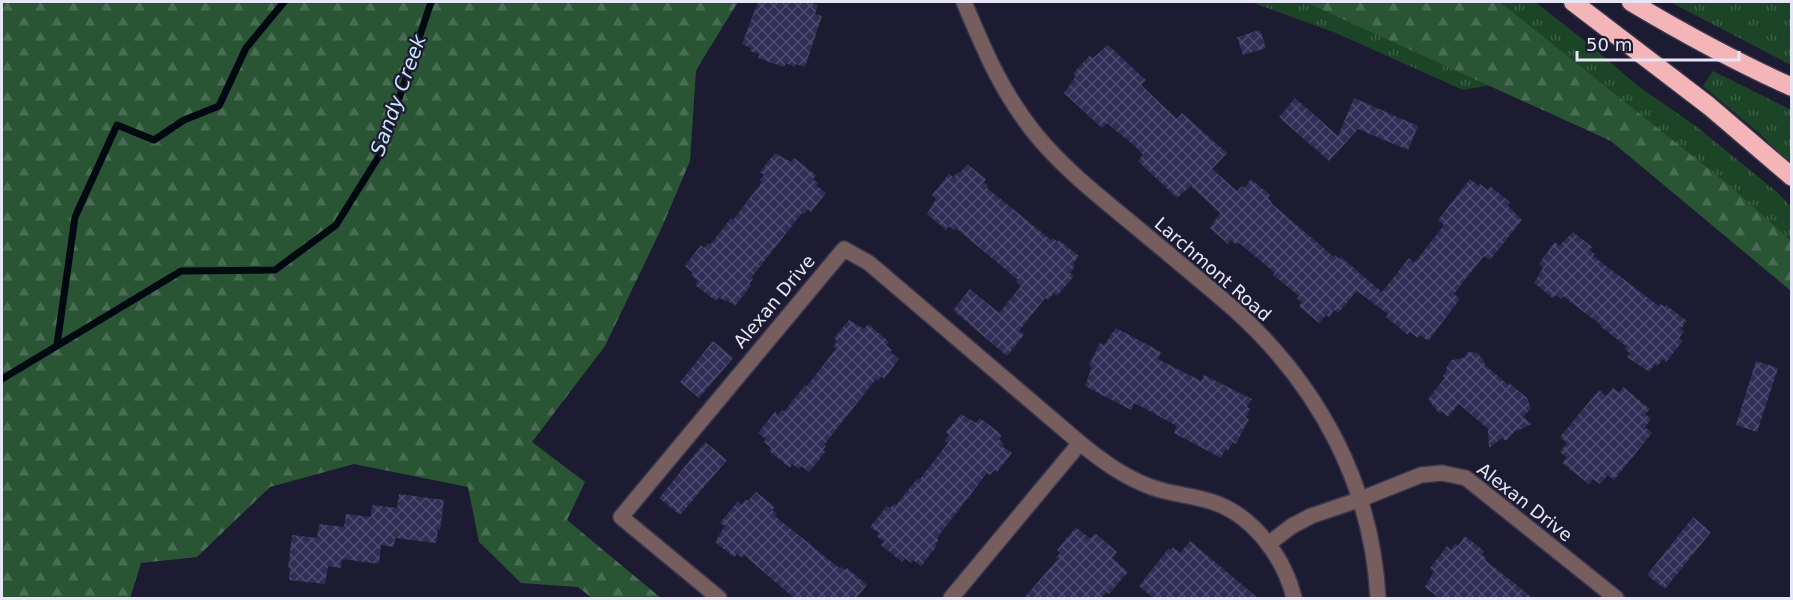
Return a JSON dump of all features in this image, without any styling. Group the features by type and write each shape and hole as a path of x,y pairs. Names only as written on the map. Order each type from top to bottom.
{"highway":[{"path":"1573,2 1708,106 1791,177"},
{"path":"1631,2 1683,33 1791,87"}],"street":[{"name":"Larchmont Road","path":"964,2 1002,88 1038,137 1068,170 1235,311 1271,346 1323,415 1352,472 1361,499 1374,550 1378,598"},
{"name":"Alexan Drive","path":"719,598 621,517 844,249 869,263 1080,443 1112,467 1154,488 1218,504 1236,514 1268,544 1278,559 1294,598"},
{"path":"951,598 1080,443"},
{"name":"Alexan Drive","path":"1268,544 1311,516 1421,475 1442,473 1466,478 1616,598"}],"green space":[{"path":"2,2 738,2 696,70 690,161 662,227 605,346 532,442 585,482 567,520 661,598 592,598 578,587 521,583 479,542 468,487 354,464 270,487 197,557 141,563 130,598 2,598"},
{"path":"1251,2 1305,2 1490,85 1463,90 1336,33"},
{"path":"1305,2 1500,2 1730,186 1791,241 1791,291 1611,141"},
{"path":"1500,2 1535,2 1638,86 1697,127 1777,192 1791,207 1791,241"},
{"path":"1670,2 1791,2 1791,65"},
{"path":"1713,71 1791,110 1791,165 1759,133 1703,86"}],"building":[{"path":"758,2 809,2 818,5 815,14 822,16 805,67 796,64 795,67 786,63 784,67 758,58 759,54 750,51 751,48 742,44"},
{"path":"1260,30 1266,48 1243,55 1237,37"},
{"path":"1108,45 1146,80 1141,85 1177,119 1182,113 1227,153 1212,169 1237,191 1242,186 1244,188 1251,179 1270,195 1268,198 1271,203 1334,257 1335,255 1339,259 1341,257 1382,292 1409,258 1414,263 1430,243 1444,225 1438,220 1470,179 1488,190 1490,186 1510,202 1508,206 1522,220 1490,260 1484,256 1460,286 1454,294 1460,299 1428,341 1410,332 1408,335 1386,317 1388,314 1357,291 1338,313 1334,310 1329,317 1326,315 1319,323 1299,306 1302,302 1297,299 1299,296 1273,275 1275,273 1238,242 1236,245 1231,240 1228,244 1210,228 1220,213 1191,186 1177,198 1138,161 1143,155 1137,148 1107,123 1102,128 1064,93 1076,76 1073,74 1090,55 1093,58"},
{"path":"1295,98 1338,136 1354,98 1418,126 1408,150 1358,129 1329,161 1279,117"},
{"path":"775,153 791,162 794,158 816,175 813,179 818,183 816,185 826,193 811,212 808,209 804,214 802,213 751,278 753,279 749,284 751,285 735,306 719,297 716,301 695,285 698,281 685,266 701,245 704,248 708,243 710,245 731,218 733,220 762,182 759,180 764,175 760,172"},
{"path":"967,164 986,179 984,182 987,188 1051,240 1053,238 1057,242 1059,240 1079,256 1070,273 1074,276 1057,296 1054,293 1048,300 1045,298 1019,331 1024,335 1007,356 953,310 970,289 999,313 1021,286 1016,282 1018,280 956,228 954,230 948,226 946,230 927,214 936,199 932,195 949,174 953,177 958,172 960,173"},
{"path":"1573,232 1592,247 1590,250 1595,254 1593,256 1659,306 1661,304 1665,307 1666,305 1687,321 1681,329 1684,331 1679,338 1683,341 1666,362 1663,359 1649,372 1627,357 1630,353 1625,349 1627,347 1601,325 1563,296 1561,299 1556,295 1553,298 1534,283 1543,268 1539,264 1555,242 1559,246"},
{"path":"849,320 864,329 868,324 889,342 886,345 892,350 890,352 899,359 884,379 881,376 878,381 876,379 824,445 826,446 823,450 825,452 809,472 801,466 799,469 792,464 790,468 769,451 771,448 764,442 766,439 758,433 775,412 778,415 782,410 784,412 805,385 806,387 836,349 833,347 837,341 834,338"},
{"path":"1116,328 1161,352 1158,359 1201,381 1204,375 1252,399 1247,407 1250,409 1246,418 1249,419 1236,444 1233,442 1221,458 1174,433 1177,426 1144,408 1134,403 1131,410 1085,386 1092,367 1089,365 1100,343 1104,345"},
{"path":"713,341 733,358 699,398 680,382"},
{"path":"1468,352 1477,353 1485,365 1527,398 1531,408 1523,417 1532,424 1514,432 1506,441 1502,438 1489,448 1488,429 1459,404 1448,417 1443,412 1439,413 1428,399 1445,378 1443,376 1446,368 1452,360 1463,358"},
{"path":"1756,361 1778,368 1757,432 1736,425"},
{"path":"1623,387 1650,409 1645,414 1651,419 1645,427 1652,433 1614,480 1608,475 1600,484 1593,479 1589,484 1562,463 1567,457 1560,452 1567,443 1560,437 1599,390 1606,396 1613,388 1619,393"},
{"path":"961,414 976,423 980,418 1002,435 999,439 1004,444 1002,446 1012,453 997,472 994,470 990,475 987,473 937,538 939,540 935,544 937,546 921,566 905,558 902,562 881,545 884,541 876,536 879,533 870,527 887,506 890,508 896,505 917,479 919,480 948,443 945,440 949,435 946,432"},
{"path":"705,442 727,460 680,515 659,498"},
{"path":"756,492 775,507 772,510 777,514 775,516 839,568 845,570 847,568 867,585 856,598 794,598 744,555 742,558 737,554 734,557 715,542 725,526 720,523 738,501 742,505"},
{"path":"399,494 444,500 436,543 395,538 394,547 381,545 379,564 342,559 341,568 328,566 325,584 289,580 292,535 317,538 319,524 344,527 346,514 371,517 372,505 397,508"},
{"path":"1693,517 1711,532 1665,589 1647,575"},
{"path":"1076,527 1090,539 1095,533 1117,552 1112,558 1128,572 1109,594 1107,592 1101,598 1024,598 1058,559 1056,558 1060,553 1057,550"},
{"path":"1465,536 1484,551 1482,555 1487,558 1485,560 1533,598 1439,598 1425,587 1434,571 1430,568 1447,546 1451,550 1455,544 1458,546"},
{"path":"1190,541 1258,598 1153,598 1139,586 1169,548 1171,550 1173,547 1180,553"}],"waterway":[{"name":"Sandy Creek","path":"57,345 75,217 117,125 154,140 184,120 219,106 246,48 284,2"},
{"name":"Sandy Creek","path":"2,379 181,271 275,270 336,225 381,153 431,2"}]}
